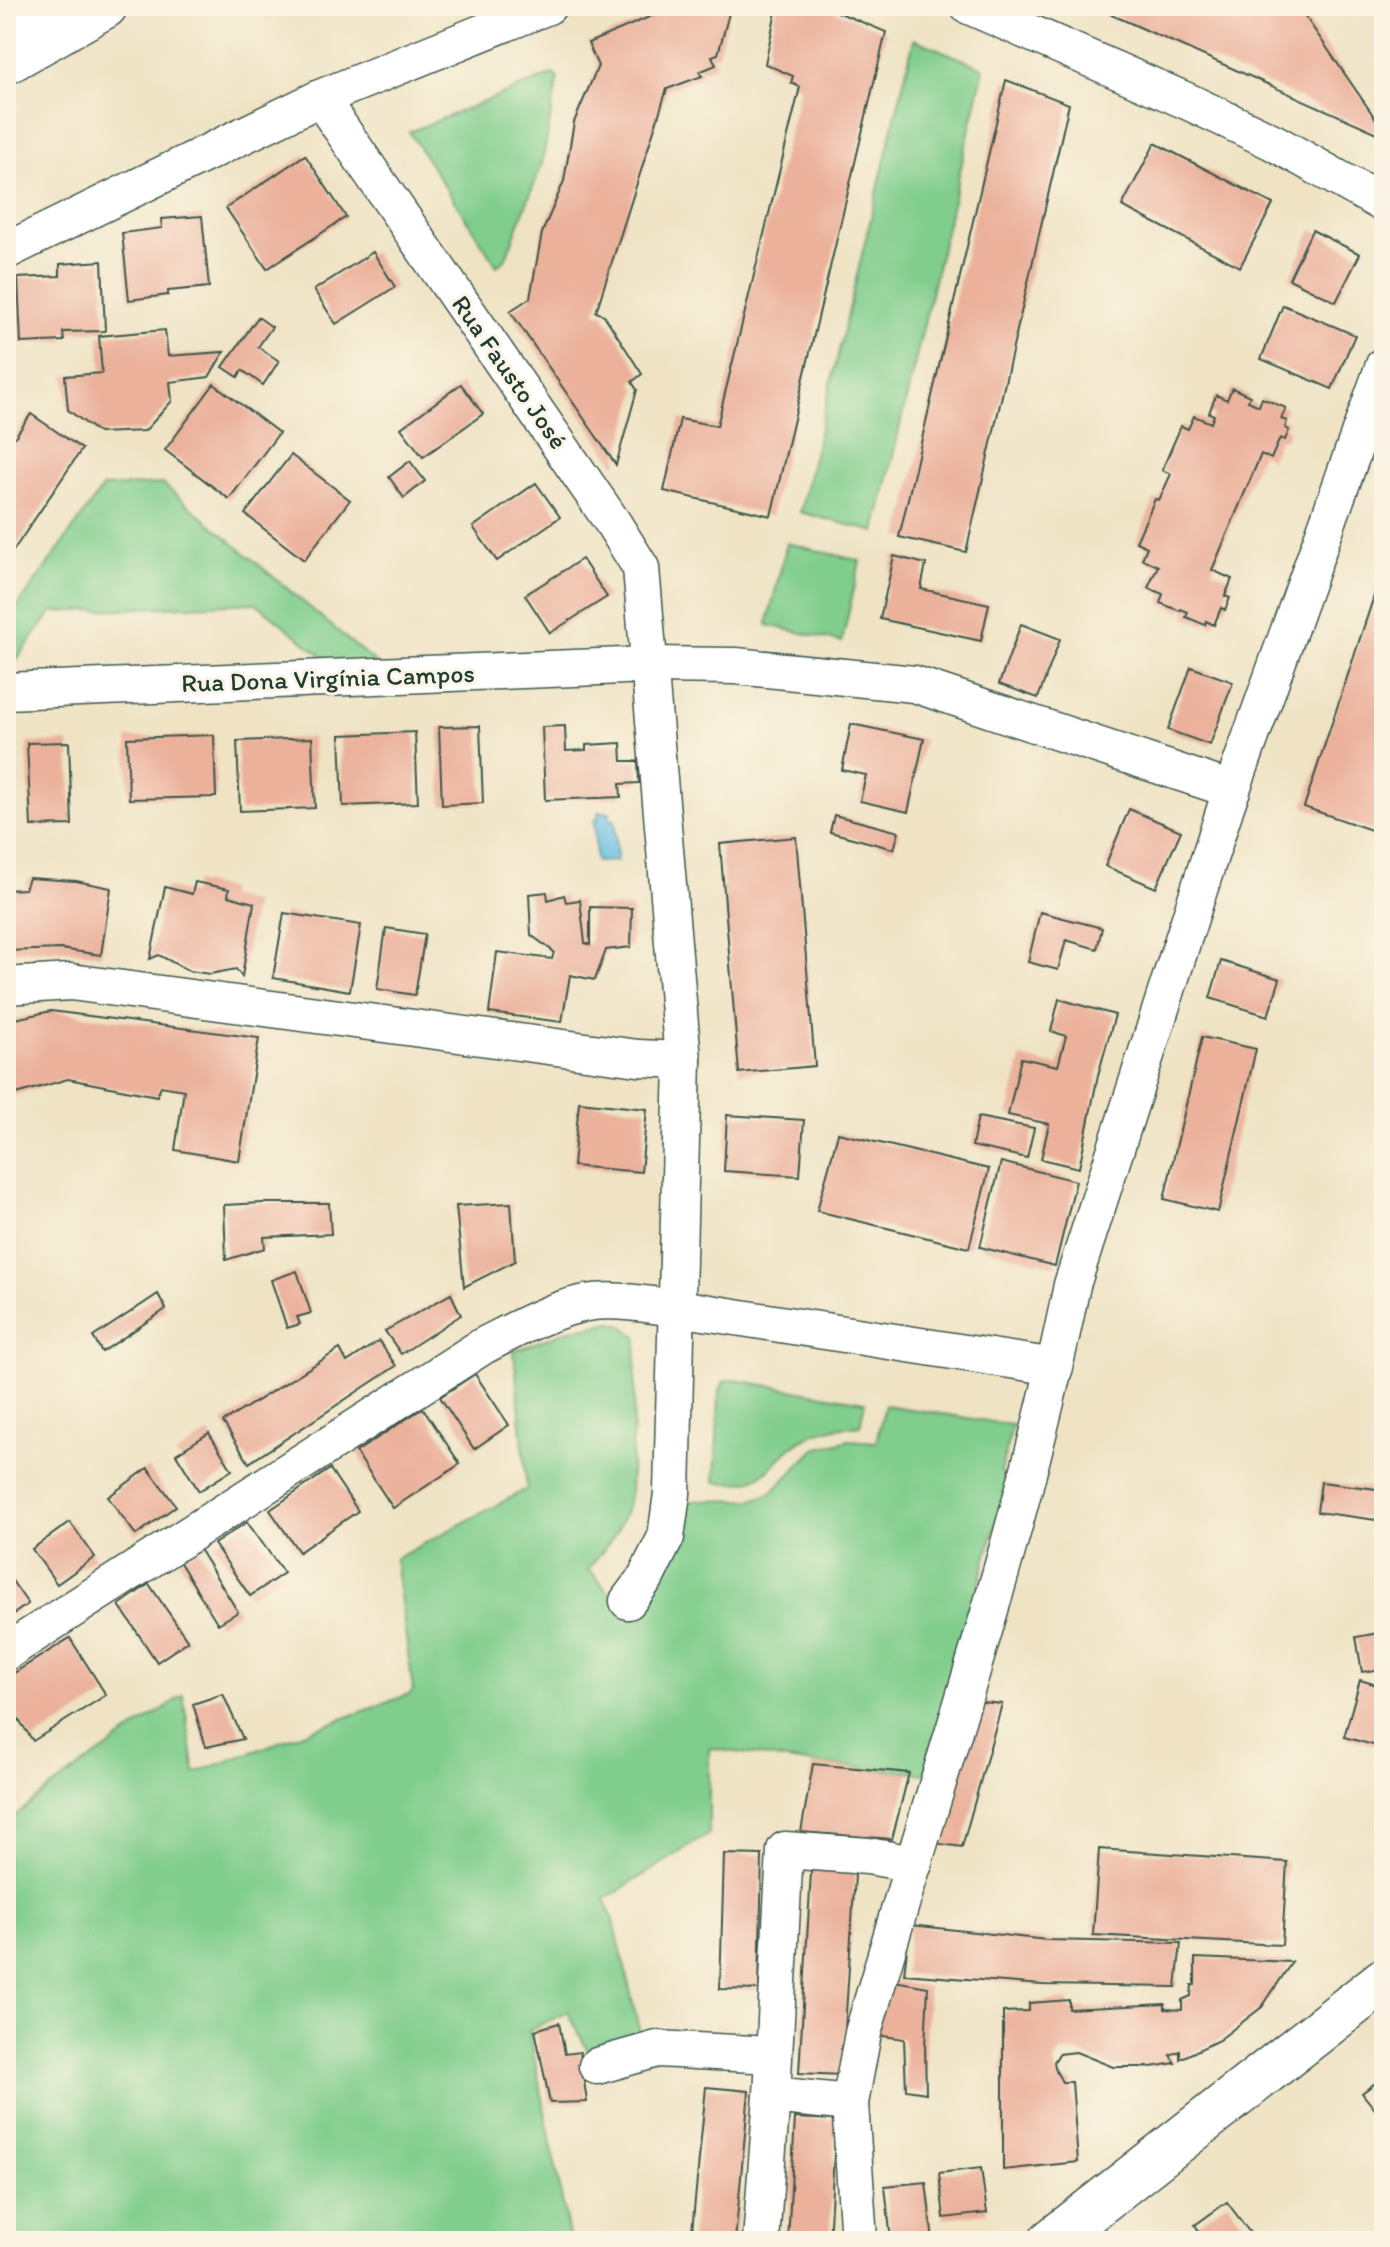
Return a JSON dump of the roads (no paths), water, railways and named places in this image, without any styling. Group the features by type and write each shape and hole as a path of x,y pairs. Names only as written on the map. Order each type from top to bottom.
{"main road":[{"path":"6,22 35,6"},
{"path":"6,62 105,6"},
{"path":"1051,2241 1384,1980"}],"street":[{"path":"6,251 320,98 548,6"},
{"path":"969,6 1273,142 1384,204"},
{"name":"Rua Fausto José","path":"320,98 641,568 683,1060 672,1494 666,1537 646,1577 628,1601"},
{"path":"859,2241 850,2103 863,2033 1027,1478 1072,1285 1232,790 1384,365"},
{"name":"Rua Dona Virgínia Campos","path":"6,691 649,665 736,666 914,684 1232,790"},
{"path":"6,986 71,982 638,1058 683,1060"},
{"path":"6,1652 483,1346 527,1324 586,1303 616,1302 678,1308 1055,1367"},
{"path":"761,2241 785,1850 868,1856 914,1864"},
{"path":"597,2066 657,2049 773,2055"},
{"path":"772,2095 850,2103"}],"water":[{"path":"598,812 610,812 610,820 615,820 617,861 596,862 594,820 598,819"}]}
